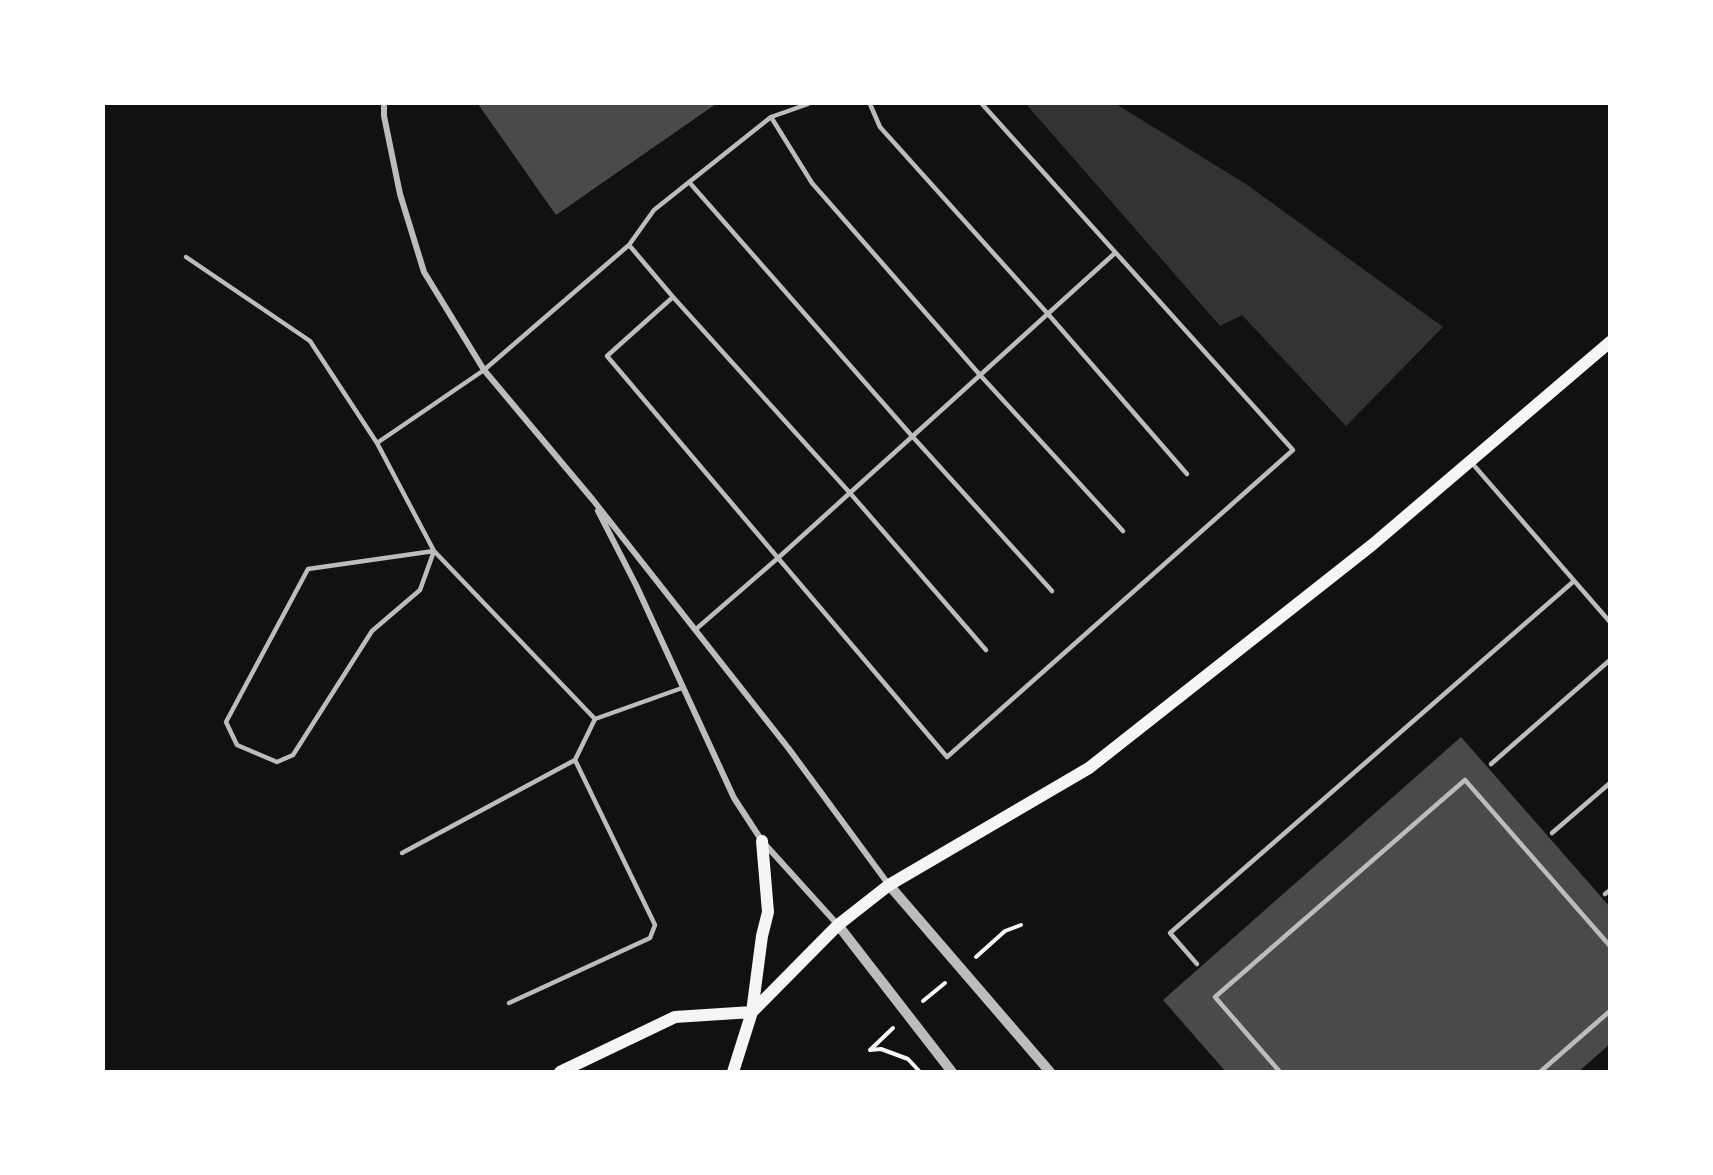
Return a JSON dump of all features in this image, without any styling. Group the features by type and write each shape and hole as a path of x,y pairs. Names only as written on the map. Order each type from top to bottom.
{"main road":[{"path":"560,1071 675,1017 752,1012 838,925 889,885 1089,768 1372,545 1610,342"},
{"path":"733,1071 752,1012 762,936 768,912 762,841"}],"street":[{"path":"384,104 384,116 400,194 424,272 484,370 593,500 789,749 889,885 1050,1071"},
{"path":"593,500 636,585 734,798 762,841 838,925 952,1071"}],"lane":[{"path":"377,443 484,370 629,245 654,210 771,117 808,104"},
{"path":"870,104 880,127 1048,314 1187,474"},
{"path":"673,297 607,356 947,757 1293,450 982,104"},
{"path":"771,117 812,183 980,375 1123,531"},
{"path":"689,182 912,436 1052,591"},
{"path":"629,245 986,650"},
{"path":"695,630 850,494 1116,253"},
{"path":"186,257 310,341 377,443 434,551 595,718"},
{"path":"1471,462 1610,622"},
{"path":"434,551 420,590 372,632 293,755 277,762 237,746 226,722 308,569 434,551"},
{"path":"1197,964 1170,933 1574,581"},
{"path":"1491,764 1610,660"},
{"path":"402,853 575,760 595,718 682,688"},
{"path":"509,1003 650,938 655,925 575,760"},
{"path":"1280,1071 1215,997 1465,780 1610,946"},
{"path":"1552,832 1610,783"},
{"path":"1539,1071 1610,1011"}],"path":[{"path":"920,1071 908,1059 882,1049 870,1050 1005,931 1021,925"}],"shaded area":[{"path":"1026,104 1116,104 1246,184 1443,327 1346,426 1242,315 1220,326"}],"building":[{"path":"478,104 716,104 556,215"},
{"path":"1461,737 1610,907 1610,1044 1578,1072 1226,1072 1163,1000"}]}
